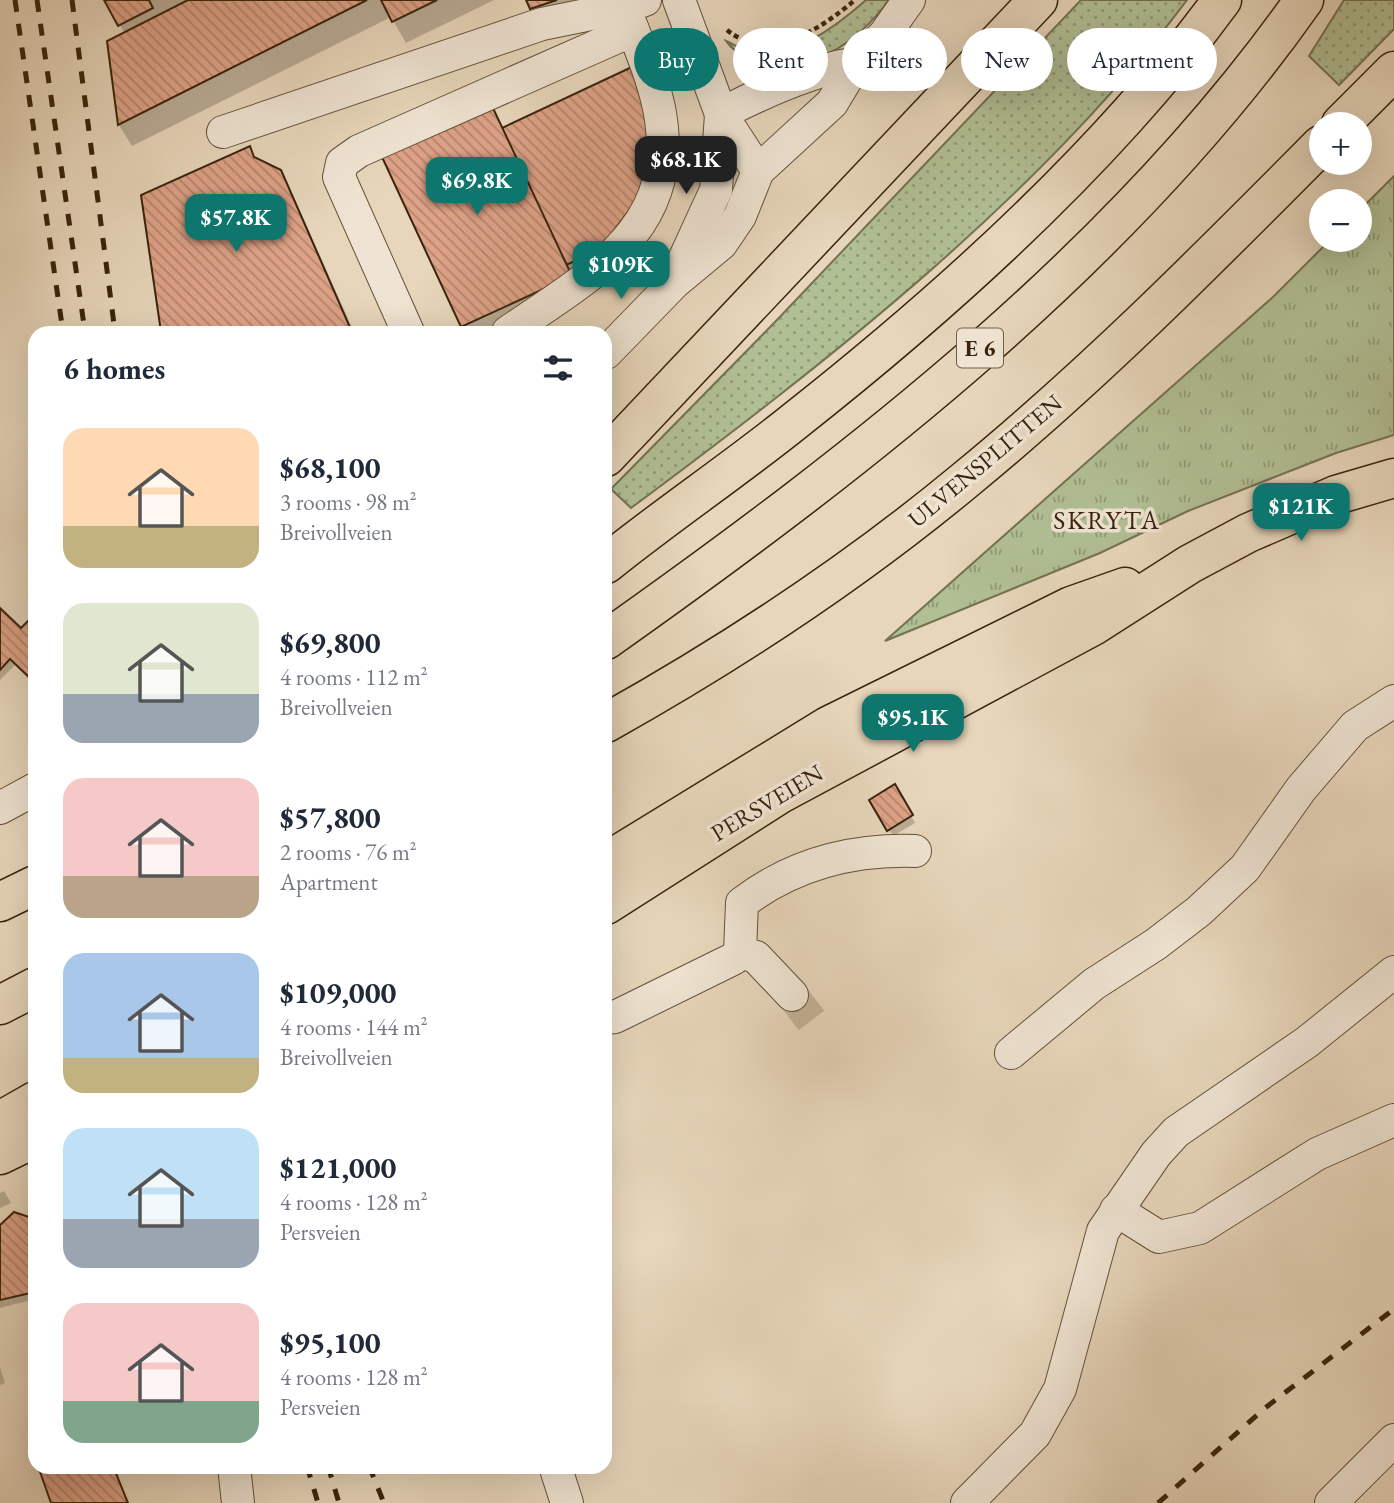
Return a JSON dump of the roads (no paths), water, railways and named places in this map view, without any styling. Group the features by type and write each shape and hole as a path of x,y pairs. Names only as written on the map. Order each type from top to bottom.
{"main road":[{"path":"612,451 1038,0"},
{"name":"E 6","path":"612,559 671,512 796,421 900,334 1039,208 1123,121 1222,0"},
{"name":"E 6","path":"612,636 837,469 940,384 1085,254 1213,118 1304,0"},
{"path":"1354,112 1394,71"},
{"name":"ULVENSPLITTEN","path":"612,719 700,668 800,604 964,482 1129,336 1309,157"},
{"name":"PERSVEIEN","path":"612,901 780,794 1093,626 1190,564 1248,533 1336,495 1394,478"},
{"name":"PERSVEIEN","path":"612,858 768,760 851,714 1071,606 1190,564"},
{"path":"0,902 28,888"},
{"path":"0,1121 28,1105"},
{"path":"0,1155 28,1141"}],"street":[{"path":"679,0 721,114 758,171"},
{"path":"889,28 909,0"},
{"path":"223,132 542,24 634,12"},
{"path":"405,326 339,177 342,163 359,151 634,12"},
{"path":"517,326 586,280 622,246 636,229 658,189 664,163 659,109 634,12"},
{"path":"721,114 777,86 842,66"},
{"path":"612,348 674,283 721,244 740,216 758,171 832,103 842,86"},
{"path":"674,283 716,190 721,114"},
{"path":"1010,1053 1094,984 1156,944 1199,911 1245,868 1301,789 1355,726 1394,701"},
{"path":"0,808 28,793"},
{"path":"612,1017 733,959 740,951 742,903 769,883 812,865 879,850 915,851"},
{"path":"740,951 757,957 792,995"},
{"path":"967,1503 1035,1434 1060,1389 1103,1231 1156,1154 1176,1132 1307,1042 1394,972"},
{"path":"1116,1210 1159,1237 1175,1236 1200,1228 1317,1154 1394,1120"},
{"path":"1331,1503 1394,1440"},
{"path":"235,1474 238,1503"},
{"path":"558,1474 567,1503"}],"tunnel":[{"path":"792,995 815,1025"}],"railway":[{"path":"15,0 62,326"},
{"path":"37,0 84,326"},
{"path":"72,0 114,326"},
{"path":"1158,1503 1265,1408 1394,1309"},
{"path":"309,1474 318,1503"},
{"path":"330,1474 339,1503"},
{"path":"372,1474 384,1503"}],"district":[{"name":"SKRYTA","path":"1107,520"}]}
